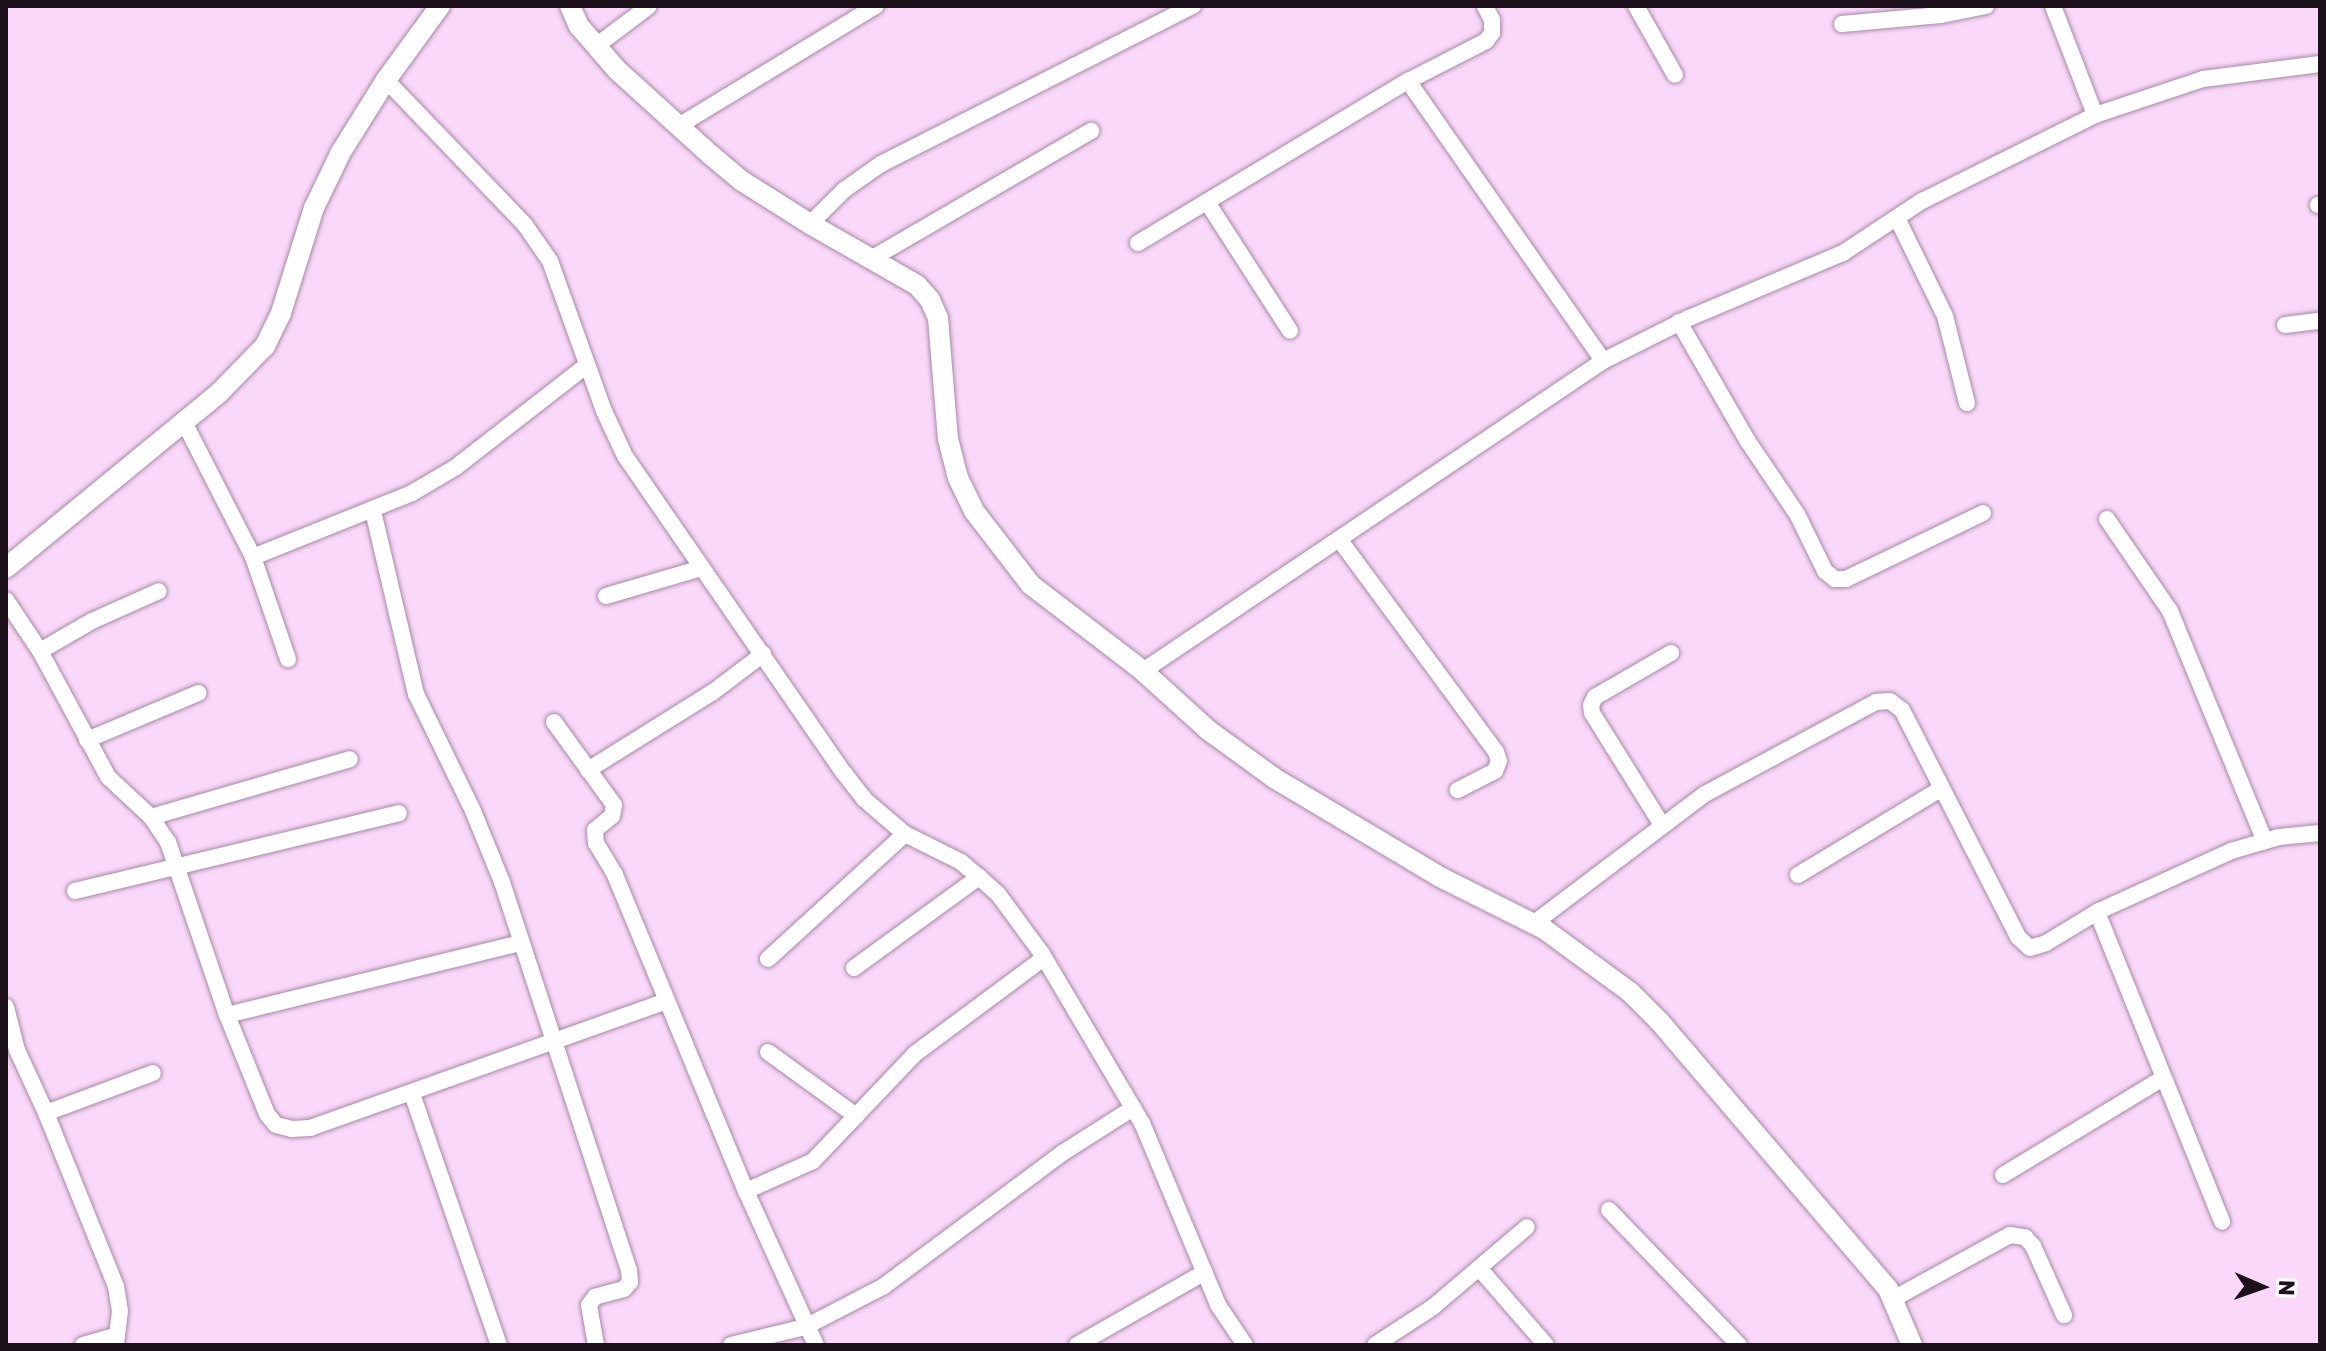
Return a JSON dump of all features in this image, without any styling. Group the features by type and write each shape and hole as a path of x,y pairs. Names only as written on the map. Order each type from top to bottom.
{"street":[{"path":"6,568 242,374 265,346 281,313 314,208 341,152 386,80 440,6"},
{"path":"570,6 579,26 617,70 742,181 917,285 934,309 948,439 958,478 974,511 1031,585 1143,671 1208,730 1274,778 1440,877 1533,924 1601,967 1660,1022 1878,1277 1893,1299 1912,1345"},
{"path":"596,46 649,6"},
{"path":"680,125 876,6"},
{"path":"810,224 844,190 881,164 1193,6"},
{"path":"1138,243 1408,81 1486,41 1492,33 1492,20 1485,6"},
{"path":"1636,6 1675,75"},
{"path":"1842,24 1941,15 1986,6"},
{"path":"2053,6 2095,115"},
{"path":"1143,671 1603,361 1679,322 1843,253 1922,201 2095,115 2203,79 2320,64"},
{"path":"386,80 525,225 550,261 587,365 625,456 864,799 905,834 961,862 979,877 1007,905 1044,958 1133,1108 1161,1163 1218,1305 1245,1345"},
{"path":"1408,81 1603,361"},
{"path":"871,259 1091,131"},
{"path":"1207,202 1290,331"},
{"path":"1897,218 1945,316 1967,403"},
{"path":"2285,325 2320,321"},
{"path":"1679,322 1747,440 1797,514 1825,571 1835,579 1846,579 1983,513"},
{"path":"253,557 373,511 456,467 587,365"},
{"path":"184,422 253,557 288,659"},
{"path":"373,511 416,694 473,811 502,882 629,1270 630,1282 624,1289 595,1297 589,1305 596,1345"},
{"path":"2107,519 2170,611 2265,841"},
{"path":"1339,539 1496,752 1499,761 1495,771 1458,790"},
{"path":"606,596 702,568"},
{"path":"40,651 92,621 159,591"},
{"path":"6,600 40,651 108,777 151,817 168,842 227,1015 267,1114 276,1125 292,1129 310,1128 667,1001"},
{"path":"1662,825 1592,713 1591,705 1595,697 1671,653"},
{"path":"588,770 713,692 763,654"},
{"path":"87,740 198,693"},
{"path":"1533,924 1705,794 1876,702 1890,701 1902,710 2023,945 2038,946 2097,912 2231,851 2265,841 2320,833"},
{"path":"554,722 615,811 595,830 596,843 615,875 746,1191 805,1327 816,1345"},
{"path":"151,817 350,759"},
{"path":"1798,875 1942,788"},
{"path":"75,891 399,813"},
{"path":"768,959 905,834"},
{"path":"854,968 979,877"},
{"path":"2097,912 2222,1222"},
{"path":"227,1015 521,943"},
{"path":"746,1191 813,1161 916,1053 1044,958"},
{"path":"6,1007 17,1050 116,1286 120,1311 117,1340 83,1345"},
{"path":"768,1052 856,1116"},
{"path":"46,1113 153,1073"},
{"path":"2003,1175 2163,1078"},
{"path":"412,1094 499,1345"},
{"path":"731,1345 754,1343 805,1327 884,1286 1064,1152 1133,1108"},
{"path":"1609,1210 1739,1345"},
{"path":"1375,1345 1433,1307 1527,1227"},
{"path":"1893,1299 2010,1235 2025,1237 2033,1246 2064,1315"},
{"path":"1479,1268 1546,1345"},
{"path":"1077,1345 1205,1272"}]}
